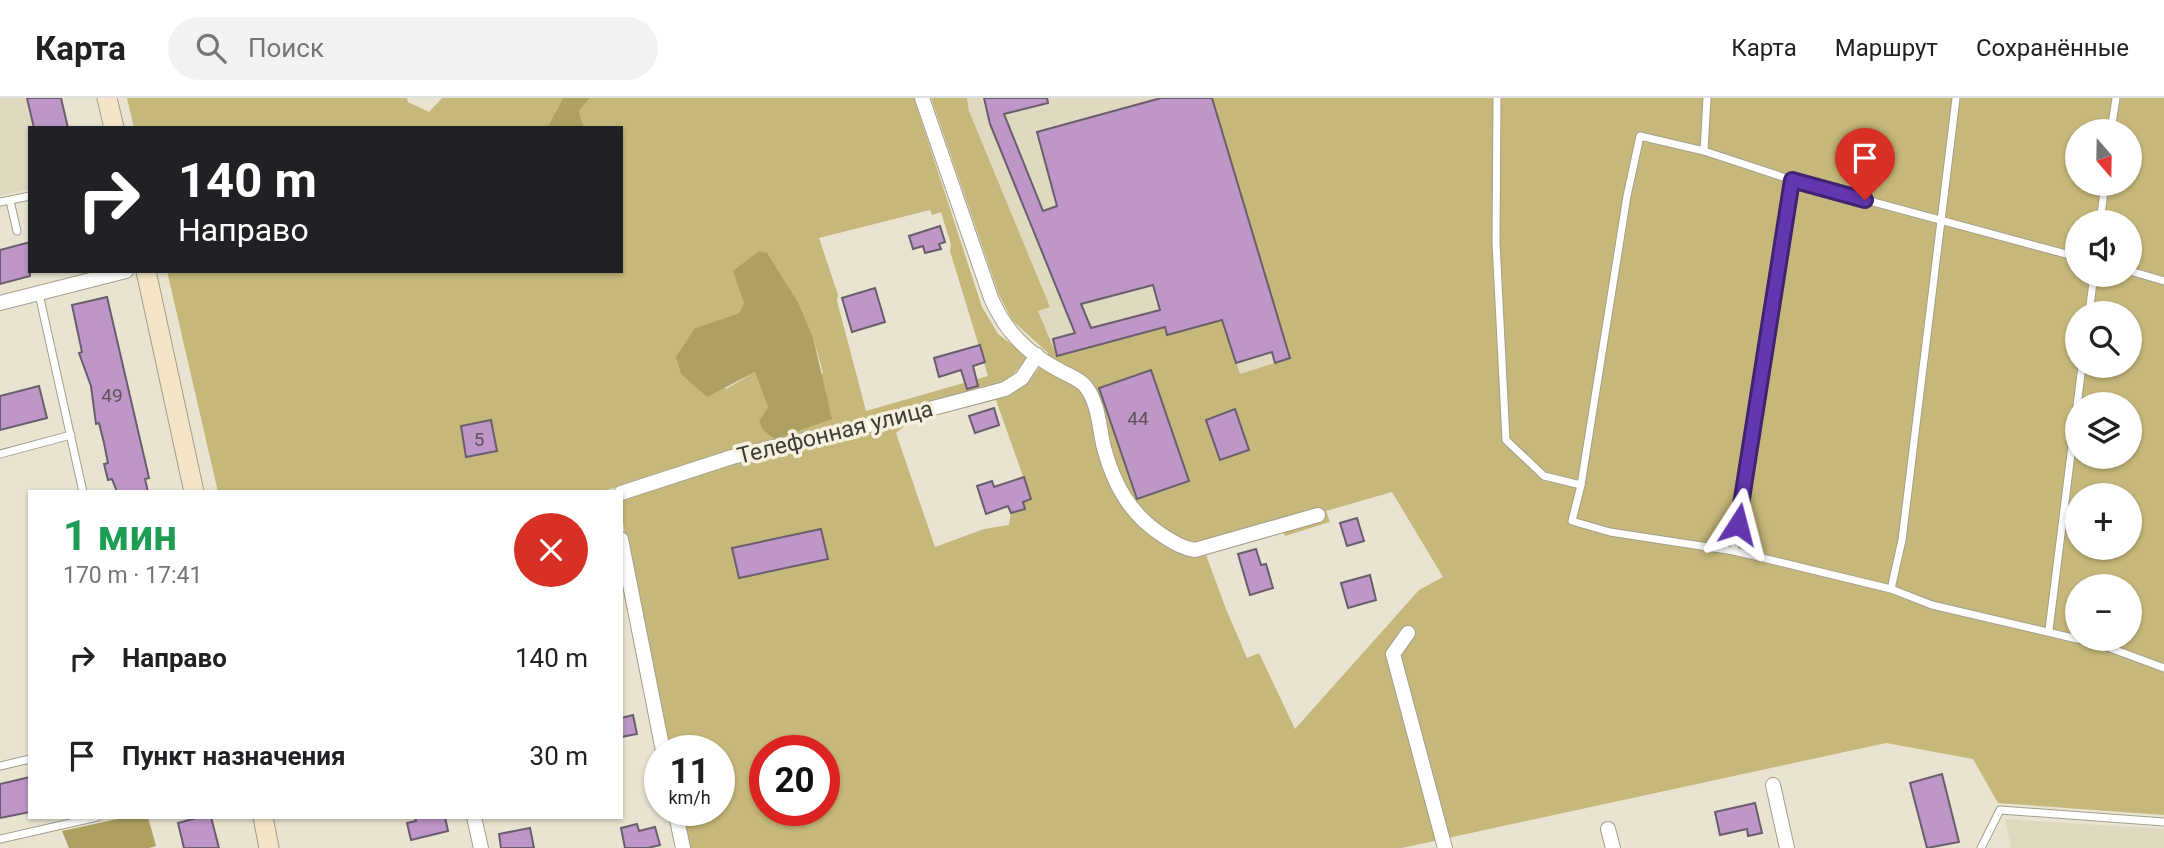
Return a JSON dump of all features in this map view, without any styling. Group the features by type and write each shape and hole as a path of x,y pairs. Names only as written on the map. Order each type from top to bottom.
{"street":[{"path":"107,98 114,126"},
{"path":"922,98 997,313 1009,332 1037,355 1077,378 1087,387 1094,402 1105,449 1120,491 1139,518 1175,544 1195,550 1318,515"},
{"path":"0,303 118,273"},
{"path":"146,273 194,490"},
{"name":"Телефонная улица","path":"623,492 732,457 1005,389 1022,378 1037,355"},
{"path":"623,550 660,735"},
{"path":"1408,633 1393,654 1445,848"},
{"path":"1773,785 1787,848"},
{"path":"263,819 269,848"},
{"path":"474,819 481,848"},
{"path":"678,826 682,848"},
{"path":"1608,829 1613,848"}],"lane":[{"path":"1497,98 1496,243 1506,440 1544,476 1581,485"},
{"path":"1704,150 1707,98"},
{"path":"1891,589 1902,540 1956,98"},
{"path":"2113,119 2116,98"},
{"path":"2065,254 1792,180 1704,150 1640,136 1627,196 1581,485 1572,521 1610,532 1734,551 1891,589 1932,605 2065,635"},
{"path":"1734,551 1792,180"},
{"path":"0,202 28,196"},
{"path":"10,201 17,231"},
{"path":"2142,275 2164,281"},
{"path":"39,293 83,490"},
{"path":"2049,630 2080,378"},
{"path":"0,454 71,435"},
{"path":"2118,651 2164,668"},
{"path":"0,765 28,759"},
{"path":"1981,848 2000,810 2164,822"},
{"path":"0,839 88,819"}],"shaded area":[{"path":"0,98 27,98 34,126 28,126 28,189 0,196"},
{"path":"127,98 407,98 408,102 429,112 442,98 563,98 548,126 134,126"},
{"path":"563,98 590,98 579,111 583,126 548,126"},
{"path":"590,98 914,98 982,307 998,334 1028,357 1010,378 992,386 714,458 607,490 218,490 167,273 623,273 623,126 583,126 579,111","holes":["930,210 932,215 941,212 988,376 866,411 837,301 838,295 819,238","744,303 799,304 813,337 823,373 768,408 755,372 726,389 695,328 739,313"]},
{"path":"931,98 967,98 969,111 1050,307 1038,311 1057,356 1165,327 1167,335 1222,320 1240,374 1290,358 1212,98 2164,98 2164,815 1998,803 1973,759 1886,743 1402,848 689,848 684,826 735,826 735,735 666,735 623,523 623,497 667,481 1025,383 1048,353 1012,320 999,295","holes":["996,400 1031,499 1023,502 1025,509 1011,513 1009,525 984,529 935,547 896,433 909,422","1392,492 1443,577 1419,590 1295,729 1259,653 1247,658 1206,555 1283,531 1285,536 1330,522 1326,511"]},
{"path":"967,98 1212,98 1290,358 1239,374 1159,329 1057,356 1038,311 1050,307 969,111"},
{"path":"759,251 767,253 799,304 813,337 832,419 775,439 763,430 759,421 768,408 755,372 707,397 681,374 676,357 695,328 739,313 744,303 733,271"},
{"path":"118,819 149,819 156,846 69,848 62,831"},
{"path":"2005,819 2164,829 2164,848 2011,848"}],"building":[{"path":"27,98 61,98 68,126 34,126"},
{"path":"984,98 1047,98 1048,103 1004,114 1043,211 1057,206 1037,132 1161,98 1212,98 1290,358 1275,363 1272,352 1236,363 1222,320 1167,335 1165,327 1057,356 1053,339 1075,333 990,124","holes":["1153,285 1160,310 1091,328 1081,304"]},
{"path":"940,226 945,242 939,244 941,249 925,253 923,246 913,249 909,236"},
{"path":"28,243 30,276 0,284 0,250"},
{"path":"875,288 885,322 852,332 842,298"},
{"path":"107,297 149,478 145,479 148,490 116,490 112,479 108,480 104,464 108,463 99,423 96,424 91,386 79,353 82,352 72,305"},
{"path":"980,345 985,362 973,366 978,386 967,389 961,370 939,377 934,358"},
{"path":"1151,370 1189,481 1137,499 1099,388"},
{"path":"39,386 47,418 0,430 0,396"},
{"path":"994,408 999,425 975,433 969,416"},
{"path":"1235,409 1249,450 1220,460 1206,420"},
{"path":"491,420 497,451 466,457 461,426"},
{"path":"1024,477 1031,499 1023,502 1025,509 1011,513 1008,506 986,514 977,486 992,481 994,487"},
{"path":"1357,518 1364,541 1347,546 1340,523"},
{"path":"821,529 828,559 739,578 732,548"},
{"path":"1256,549 1261,565 1266,564 1273,588 1250,595 1238,554"},
{"path":"1370,575 1376,600 1348,608 1341,583"},
{"path":"633,715 637,734 623,737 623,718"},
{"path":"1942,774 1959,842 1927,848 1910,783"},
{"path":"28,777 28,812 0,818 0,784"},
{"path":"1755,803 1762,833 1748,836 1747,829 1720,835 1715,812"},
{"path":"193,819 212,819 219,848 184,848 178,823"},
{"path":"445,819 448,831 411,840 407,823"},
{"path":"637,824 639,831 655,827 660,845 625,848 621,828"},
{"path":"530,828 534,848 501,848 499,834"}],"route":[{"path":"1738,524 1792,180 1865,200"}]}
